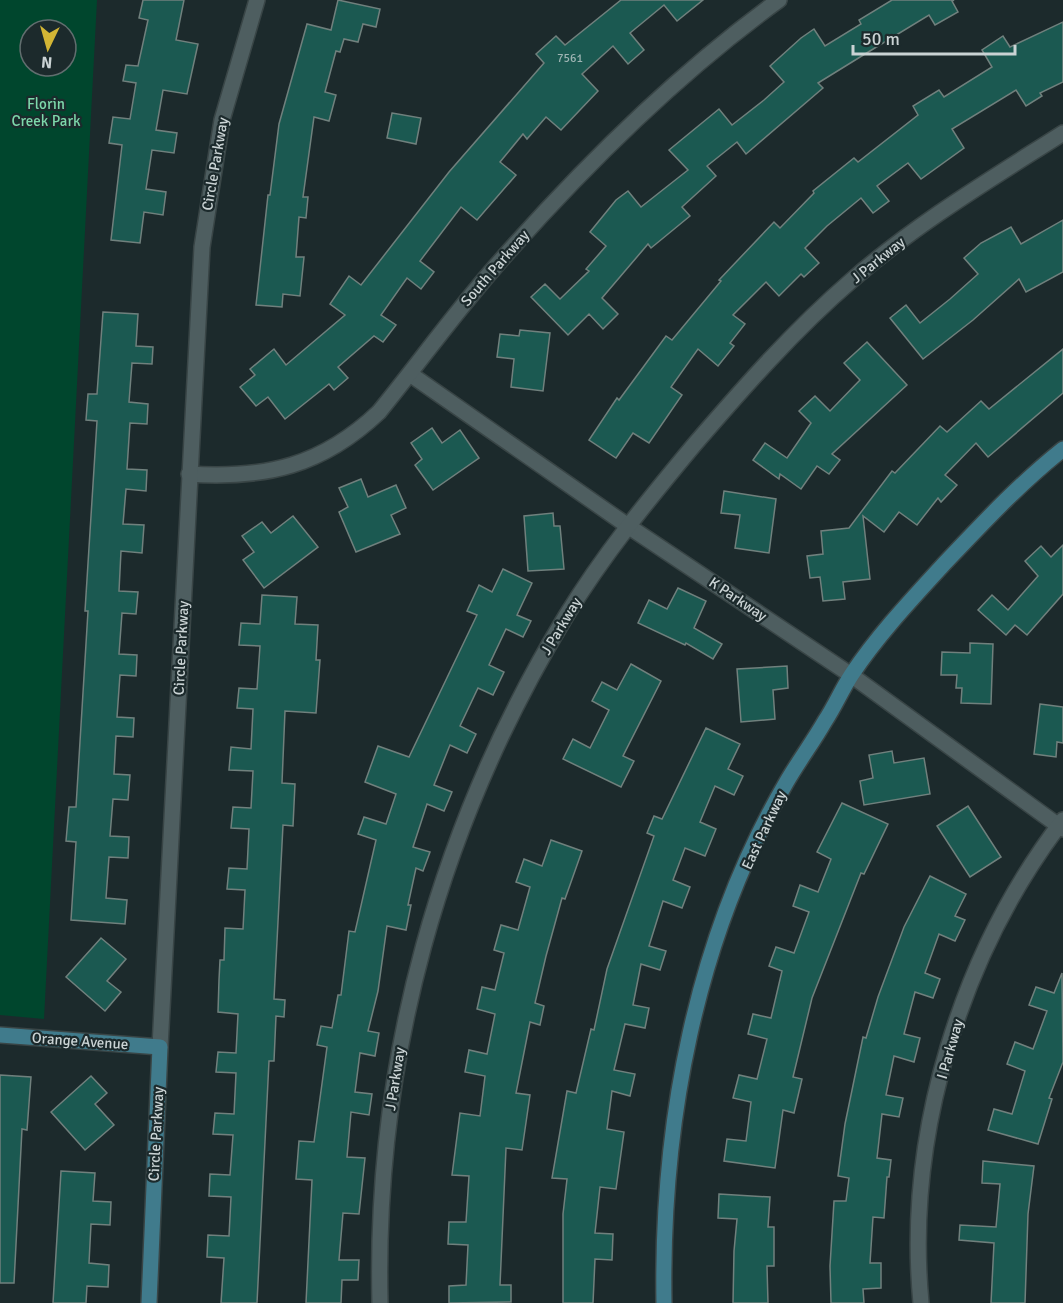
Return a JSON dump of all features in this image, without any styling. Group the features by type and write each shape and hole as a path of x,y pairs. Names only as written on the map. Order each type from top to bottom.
{"street":[{"name":"Circle Parkway","path":"149,1303 160,1047 202,247 210,183 222,120 257,0"},
{"name":"South Parkway","path":"189,474 243,476 268,472 317,456 360,430 379,412 494,267 560,196 668,92 779,0"},
{"name":"J Parkway","path":"381,1303 380,1232 385,1147 392,1092 412,988 428,926 454,845 486,765 524,689 567,615 628,526 738,393 792,335 850,281 945,208 1063,133"},
{"name":"K Parkway","path":"410,374 628,526 852,675 1062,825"},
{"name":"East Parkway","path":"663,1303 664,1210 680,1078 699,999 727,911 754,846 785,784 852,675 916,594 1024,480 1063,449"},
{"name":"I Parkway","path":"921,1303 919,1235 922,1183 933,1108 946,1059 961,1010 1002,917 1027,873 1062,825"},
{"name":"Orange Avenue","path":"0,1035 160,1047"}],"green space":[{"name":"Florin Creek Park","path":"0,0 97,0 44,1019 0,1015"}],"building":[{"path":"143,0 184,0 176,40 198,44 187,94 163,90 156,130 177,133 174,153 152,150 146,189 166,192 163,215 144,212 140,243 111,240 122,145 109,143 113,117 130,119 136,83 123,81 126,65 138,66 148,20 139,18"},
{"path":"338,0 380,9 376,27 363,24 358,42 344,39 340,52 336,51 325,92 336,95 329,121 314,117 303,197 308,197 306,218 299,217 296,257 304,257 300,296 283,294 282,307 256,305 268,195 270,195 279,124 307,24 331,30"},
{"path":"621,0 703,0 677,21 664,5 630,33 644,50 628,64 613,46 582,74 598,91 561,130 546,117 527,139 523,134 500,162 516,175 477,220 461,207 420,261 434,272 421,289 407,278 381,315 396,325 383,342 374,336 338,367 348,378 334,390 329,384 285,419 268,397 256,406 240,387 255,375 250,369 274,349 286,365 345,315 330,304 349,276 361,285 449,172 544,63 536,54 556,36 565,45"},
{"path":"892,0 954,0 952,1 958,12 935,25 929,15 865,54 818,83 823,88 746,154 737,142 707,166 716,176 682,207 690,216 651,248 648,244 602,298 618,314 603,329 589,314 568,335 531,297 545,284 560,299 589,271 586,269 606,246 590,232 616,200 628,191 641,207 688,170 669,150 719,109 732,125 764,100 784,82 770,66 801,38 814,29 825,46 861,24 859,20"},
{"path":"1063,22 1063,82 1040,93 1042,96 1026,106 1016,90 952,129 964,148 921,179 908,163 877,186 889,201 873,213 861,198 827,226 805,248 819,263 804,277 801,274 779,296 766,282 733,315 745,324 730,343 734,346 718,366 698,349 671,387 682,395 649,443 633,433 616,458 589,440 617,398 619,400 666,336 672,340 721,281 719,280 774,222 780,228 814,193 813,191 854,158 858,162 918,115 913,106 939,90 944,97 992,67 982,50 1003,36 1010,47"},
{"path":"392,113 421,118 416,144 387,138"},
{"path":"1063,220 1063,272 1026,292 1019,279 973,320 923,359 890,318 906,305 920,323 950,299 978,274 964,258 981,243 1011,227 1021,244"},
{"path":"103,312 138,314 136,346 153,347 152,364 132,363 129,402 148,404 147,424 130,423 127,469 147,470 146,491 126,489 123,524 144,525 142,553 121,551 119,591 138,592 136,614 122,613 119,654 137,655 136,676 120,675 117,717 134,718 133,737 116,736 114,774 130,775 128,800 113,799 110,836 129,837 128,858 109,857 106,898 127,900 125,924 71,920 76,842 66,841 69,807 76,807 88,611 85,611 97,421 86,420 88,394 97,394"},
{"path":"520,330 550,333 543,391 511,387 514,359 497,357 500,334 519,336"},
{"path":"867,342 907,385 832,454 840,460 829,474 817,466 801,489 780,474 779,479 753,460 765,443 787,458 811,423 799,411 815,396 830,411 860,380 844,363"},
{"path":"1063,349 1063,393 988,457 976,443 945,475 957,485 941,502 938,498 917,525 899,512 884,532 863,516 870,579 843,582 845,599 823,601 820,577 810,578 807,556 823,554 821,531 849,528 892,471 895,473 940,426 947,432 981,401 989,409"},
{"path":"432,428 442,443 460,430 479,458 433,490 415,465 422,459 411,443"},
{"path":"361,479 368,497 396,485 406,508 391,515 400,534 356,552 339,512 348,507 339,488"},
{"path":"724,491 776,499 769,553 735,548 740,515 721,513"},
{"path":"553,513 554,526 560,526 564,569 528,571 524,516"},
{"path":"293,516 318,547 264,588 243,560 254,552 242,536 262,522 271,533"},
{"path":"1063,545 1063,594 1027,635 1015,625 1006,635 978,610 992,595 1008,610 1038,576 1025,561 1041,546 1051,557"},
{"path":"503,569 532,583 517,615 531,621 523,637 506,629 489,665 504,672 493,695 478,688 460,726 476,734 467,753 450,745 434,785 452,792 444,811 427,804 413,847 430,852 423,871 416,868 408,905 411,905 406,930 387,926 378,991 368,1031 379,1033 375,1056 360,1053 355,1092 372,1094 369,1115 351,1112 347,1157 365,1158 359,1214 343,1213 339,1260 359,1260 358,1280 342,1280 341,1303 306,1303 312,1180 296,1179 299,1141 314,1142 327,1047 317,1045 321,1026 332,1028 338,995 341,995 349,931 355,932 376,840 358,834 364,817 386,824 396,794 365,782 378,746 409,757 477,615 467,611 479,585 492,592"},
{"path":"678,588 706,601 694,628 722,644 713,659 686,643 685,645 638,623 649,600 667,609"},
{"path":"262,595 297,597 295,624 318,625 316,660 320,660 316,713 285,711 282,783 295,784 293,826 283,825 274,999 285,1000 284,1017 276,1016 274,1061 269,1061 257,1303 221,1303 224,1258 207,1257 208,1235 229,1236 231,1197 209,1196 210,1174 230,1175 233,1135 213,1134 215,1113 234,1114 236,1073 216,1072 218,1052 236,1053 238,1014 218,1012 220,960 224,960 225,928 243,929 245,890 227,889 229,868 247,869 249,829 231,828 233,807 251,808 253,771 229,770 231,747 251,749 253,709 237,708 239,688 257,689 260,646 239,645 241,623 260,624"},
{"path":"970,643 993,644 991,704 961,703 962,688 956,688 957,675 941,675 942,652 970,653"},
{"path":"631,664 661,681 623,756 634,761 621,787 563,759 573,739 590,748 609,710 592,701 602,682 617,690"},
{"path":"787,666 788,688 773,690 775,719 741,722 737,669"},
{"path":"1040,704 1063,707 1063,743 1057,742 1056,757 1034,754"},
{"path":"706,728 740,744 728,769 743,776 734,795 715,786 700,822 716,829 705,856 685,848 673,880 690,887 682,908 663,901 649,946 666,951 660,970 641,964 633,1005 649,1008 645,1028 625,1024 614,1070 635,1074 630,1096 612,1091 607,1129 624,1132 616,1189 600,1187 595,1233 613,1234 612,1260 595,1259 593,1303 563,1303 563,1214 567,1179 552,1178 567,1091 576,1093 591,1029 594,1030 607,969 654,836 647,833 654,816 662,819"},
{"path":"892,751 894,763 924,758 930,794 864,805 860,781 873,778 869,755"},
{"path":"842,803 888,824 864,874 861,873 812,998 793,1077 802,1079 794,1113 783,1110 775,1168 724,1161 727,1139 746,1141 751,1102 733,1098 739,1075 757,1079 767,1039 748,1034 753,1014 771,1018 782,971 769,966 776,947 794,953 809,912 793,906 800,885 818,892 831,859 817,852"},
{"path":"968,806 1001,857 970,877 937,826"},
{"path":"551,840 582,851 565,899 562,898 546,956 535,1003 544,1006 540,1025 530,1022 516,1093 530,1095 522,1150 506,1148 500,1285 511,1285 511,1302 449,1303 449,1286 466,1285 468,1245 448,1244 449,1222 466,1222 469,1176 452,1175 460,1113 480,1116 485,1076 465,1072 469,1050 487,1054 495,1014 477,1009 482,987 495,990 504,953 494,950 501,925 518,930 530,887 516,882 524,859 542,866"},
{"path":"930,876 966,894 955,916 965,920 955,941 939,934 925,973 940,979 933,998 915,992 904,1034 920,1038 914,1062 894,1056 886,1095 903,1098 899,1117 882,1114 877,1158 891,1160 889,1177 887,1177 884,1218 873,1217 870,1263 881,1263 881,1288 863,1289 864,1303 831,1303 830,1266 834,1201 846,1201 849,1178 838,1176 845,1124 863,1037 866,1038 878,997 904,927"},
{"path":"101,938 126,959 107,981 121,992 105,1011 66,977"},
{"path":"1062,973 1063,1062 1049,1098 1052,1099 1038,1144 988,1130 994,1109 1012,1114 1025,1071 1007,1064 1015,1042 1033,1049 1047,1011 1029,1005 1036,987 1054,993"},
{"path":"0,1075 31,1077 27,1130 22,1129 14,1283 0,1283"},
{"path":"91,1076 107,1093 95,1104 114,1125 85,1150 51,1112"},
{"path":"983,1161 1034,1166 1028,1214 1025,1303 991,1303 994,1243 959,1240 960,1225 996,1227 1000,1184 982,1183"},
{"path":"61,1171 95,1173 93,1201 111,1202 110,1225 91,1224 89,1263 109,1265 108,1287 87,1286 86,1303 53,1303"},
{"path":"719,1194 770,1197 768,1227 774,1227 774,1266 767,1266 768,1303 733,1303 737,1219 718,1218"}]}
